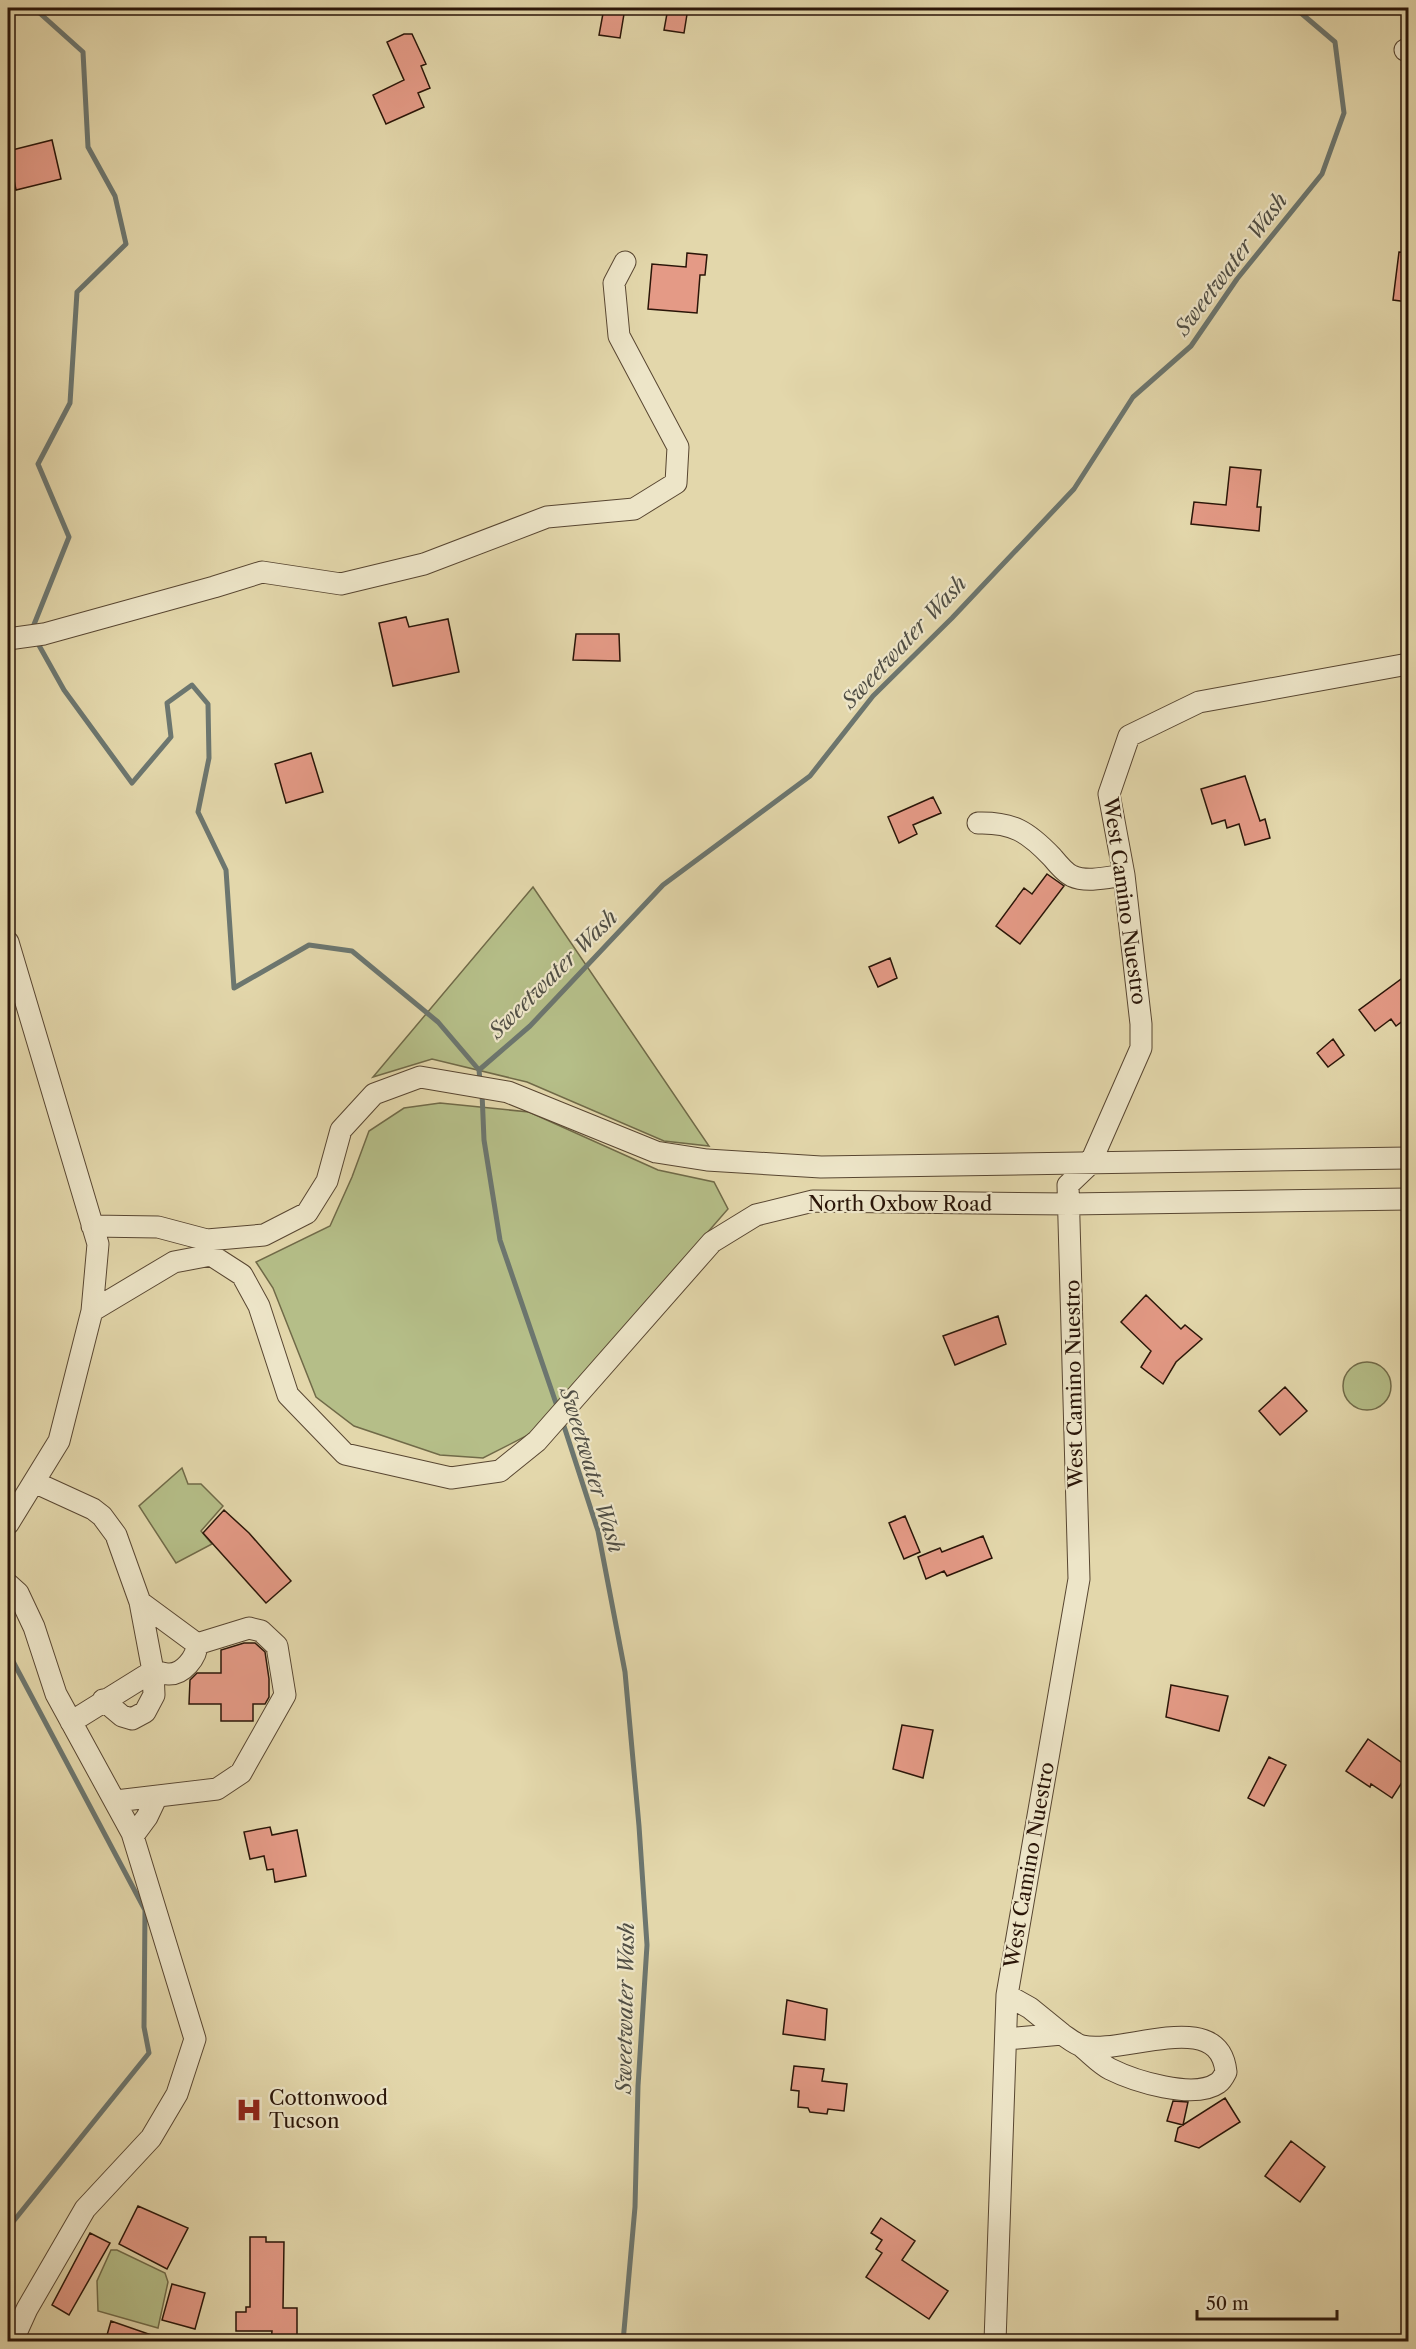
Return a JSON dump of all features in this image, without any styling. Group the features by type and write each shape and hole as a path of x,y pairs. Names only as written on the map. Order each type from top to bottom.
{"street":[{"path":"8,639 44,634 262,572 341,584 424,564 547,517 634,509 676,483 678,447 619,336 614,283 625,262"},
{"name":"West Camino Nuestro","path":"999,2338 1007,1995 1079,1579 1068,1185 1090,1164 1141,1048 1142,1024 1124,875 1108,794 1129,736 1199,702 1408,664"},
{"path":"978,823 996,823 1021,830 1034,838 1072,876 1088,879 1124,875"},
{"path":"8,942 98,1244 92,1311 59,1441 8,1524"},
{"name":"North Oxbow Road","path":"92,1226 158,1227 207,1240 264,1235 307,1213 327,1181 341,1130 374,1094 420,1077 508,1092 656,1152 706,1160 821,1167 1408,1158"},
{"name":"North Oxbow Road","path":"92,1311 174,1262 211,1256 242,1275 259,1306 288,1395 345,1454 451,1478 500,1471 537,1441 712,1242 756,1215 813,1201 1069,1204 1408,1199"},
{"path":"34,1482 93,1509 102,1516 116,1535 140,1602 153,1671 154,1695 145,1712 132,1719 122,1716 103,1700"},
{"path":"8,1584 18,1593 34,1628 56,1694 133,1836 195,2038 177,2094 162,2120 151,2138 84,2209 27,2309 12,2342"},
{"path":"140,1602 197,1644"},
{"path":"116,1801 217,1789 241,1773 285,1695 277,1646 261,1631 249,1628 197,1644"},
{"path":"71,1722 153,1671 171,1674 188,1666 197,1644"},
{"path":"133,1836 147,1817 157,1796"},
{"path":"1007,1995 1030,2008 1108,2069 1138,2080 1184,2091 1202,2089 1218,2083 1226,2072 1225,2062 1218,2048 1206,2040 1190,2037 1115,2046 1081,2046"},
{"path":"1006,2039 1062,2034"}],"green space":[{"path":"533,887 709,1146 664,1141 527,1082 432,1059 373,1077"},
{"path":"440,1103 529,1112 658,1170 714,1182 728,1209 532,1433 483,1458 440,1455 354,1426 316,1397 273,1288 256,1262 330,1226 369,1131 404,1108"},
{"path":"1362,1362 1372,1362 1384,1369 1391,1381 1391,1391 1384,1403 1372,1410 1362,1410 1347,1399 1343,1391 1343,1381 1354,1366"},
{"path":"182,1468 188,1484 201,1484 223,1506 201,1531 212,1544 176,1563 139,1506"},
{"path":"111,2250 117,2250 165,2273 168,2282 158,2328 98,2311 97,2281"}],"building":[{"path":"604,8 625,8 620,38 599,35"},
{"path":"668,8 688,8 684,33 664,30"},
{"path":"404,34 412,34 426,64 421,66 430,88 418,93 424,107 386,124 373,95 404,80 387,42"},
{"path":"52,140 61,179 16,190 8,151"},
{"path":"1399,252 1408,253 1408,302 1393,300"},
{"path":"687,253 707,255 705,275 700,275 697,313 648,309 652,264 686,267"},
{"path":"1230,467 1261,470 1257,507 1261,507 1259,531 1191,524 1194,502 1226,505"},
{"path":"406,617 409,627 448,619 459,672 393,686 379,623"},
{"path":"576,634 619,634 620,661 573,660"},
{"path":"311,753 323,792 286,803 275,764"},
{"path":"1245,776 1260,821 1265,819 1270,838 1245,845 1239,824 1227,828 1225,820 1212,824 1201,789"},
{"path":"933,797 941,813 913,825 917,834 899,843 888,817"},
{"path":"1047,874 1064,886 1020,944 996,926 1024,888 1032,894"},
{"path":"890,958 897,978 878,987 869,967"},
{"path":"1408,974 1408,1017 1396,1026 1391,1019 1375,1031 1359,1010"},
{"path":"1333,1039 1344,1055 1328,1067 1317,1053"},
{"path":"1146,1295 1181,1329 1185,1325 1202,1339 1176,1362 1163,1384 1141,1367 1151,1351 1121,1322"},
{"path":"998,1316 1006,1344 955,1365 943,1336"},
{"path":"1285,1387 1307,1411 1280,1435 1259,1411"},
{"path":"224,1510 249,1533 291,1581 266,1603 203,1533"},
{"path":"905,1516 920,1552 904,1559 889,1523"},
{"path":"983,1536 992,1558 947,1576 944,1571 926,1579 918,1557 940,1548 942,1552"},
{"path":"244,1643 255,1643 265,1652 269,1679 269,1697 265,1704 253,1704 253,1721 221,1721 221,1704 189,1704 190,1680 197,1673 221,1673 221,1650"},
{"path":"1171,1685 1228,1696 1219,1731 1166,1717"},
{"path":"902,1725 933,1730 923,1778 893,1769"},
{"path":"1368,1739 1408,1767 1408,1773 1392,1798 1346,1771"},
{"path":"1269,1757 1286,1765 1264,1806 1248,1798"},
{"path":"270,1827 272,1835 297,1830 306,1876 275,1882 273,1869 267,1870 264,1856 250,1859 244,1832"},
{"path":"787,2000 827,2009 825,2040 783,2034"},
{"path":"794,2066 824,2069 822,2081 847,2084 844,2111 828,2109 827,2114 810,2112 808,2108 798,2107 799,2091 791,2090"},
{"path":"1225,2098 1240,2122 1199,2148 1175,2141 1178,2128"},
{"path":"1173,2101 1188,2102 1183,2125 1167,2121"},
{"path":"1291,2141 1325,2167 1300,2202 1265,2176"},
{"path":"138,2206 188,2228 167,2269 119,2244"},
{"path":"881,2218 915,2241 902,2260 948,2291 929,2319 866,2277 882,2253 876,2249 882,2240 871,2233"},
{"path":"90,2233 110,2243 69,2315 52,2305"},
{"path":"250,2237 266,2237 266,2242 284,2242 283,2308 297,2308 297,2342 271,2342 272,2331 236,2331 236,2312 246,2312 246,2307 250,2307"},
{"path":"172,2284 205,2293 195,2329 162,2320"},
{"path":"111,2321 163,2339 163,2342 105,2342"}],"waterway":[{"path":"31,632 69,537 38,464 70,403 77,292 126,244 115,196 88,147 83,52 34,8"},
{"name":"Sweetwater Wash","path":"480,1081 479,1070 530,1026 663,885 810,776 873,696 952,618 1074,489 1133,397 1191,346 1237,279 1322,174 1344,113 1335,42 1295,8"},
{"path":"36,640 64,690 132,783 171,737 167,703 192,685 208,704 209,758 198,812 226,870 234,988 309,945 352,951 438,1022 479,1070"},
{"name":"Sweetwater Wash","path":"482,1093 484,1140 500,1240 558,1409"},
{"name":"Sweetwater Wash","path":"562,1420 598,1531 625,1672 647,1945 638,2086 635,2207 623,2342"},
{"path":"8,1652 145,1910 144,2027 149,2053 8,2228"}],"place":[{"name":"Cottonwood Tucson","path":"249,2110"}]}
